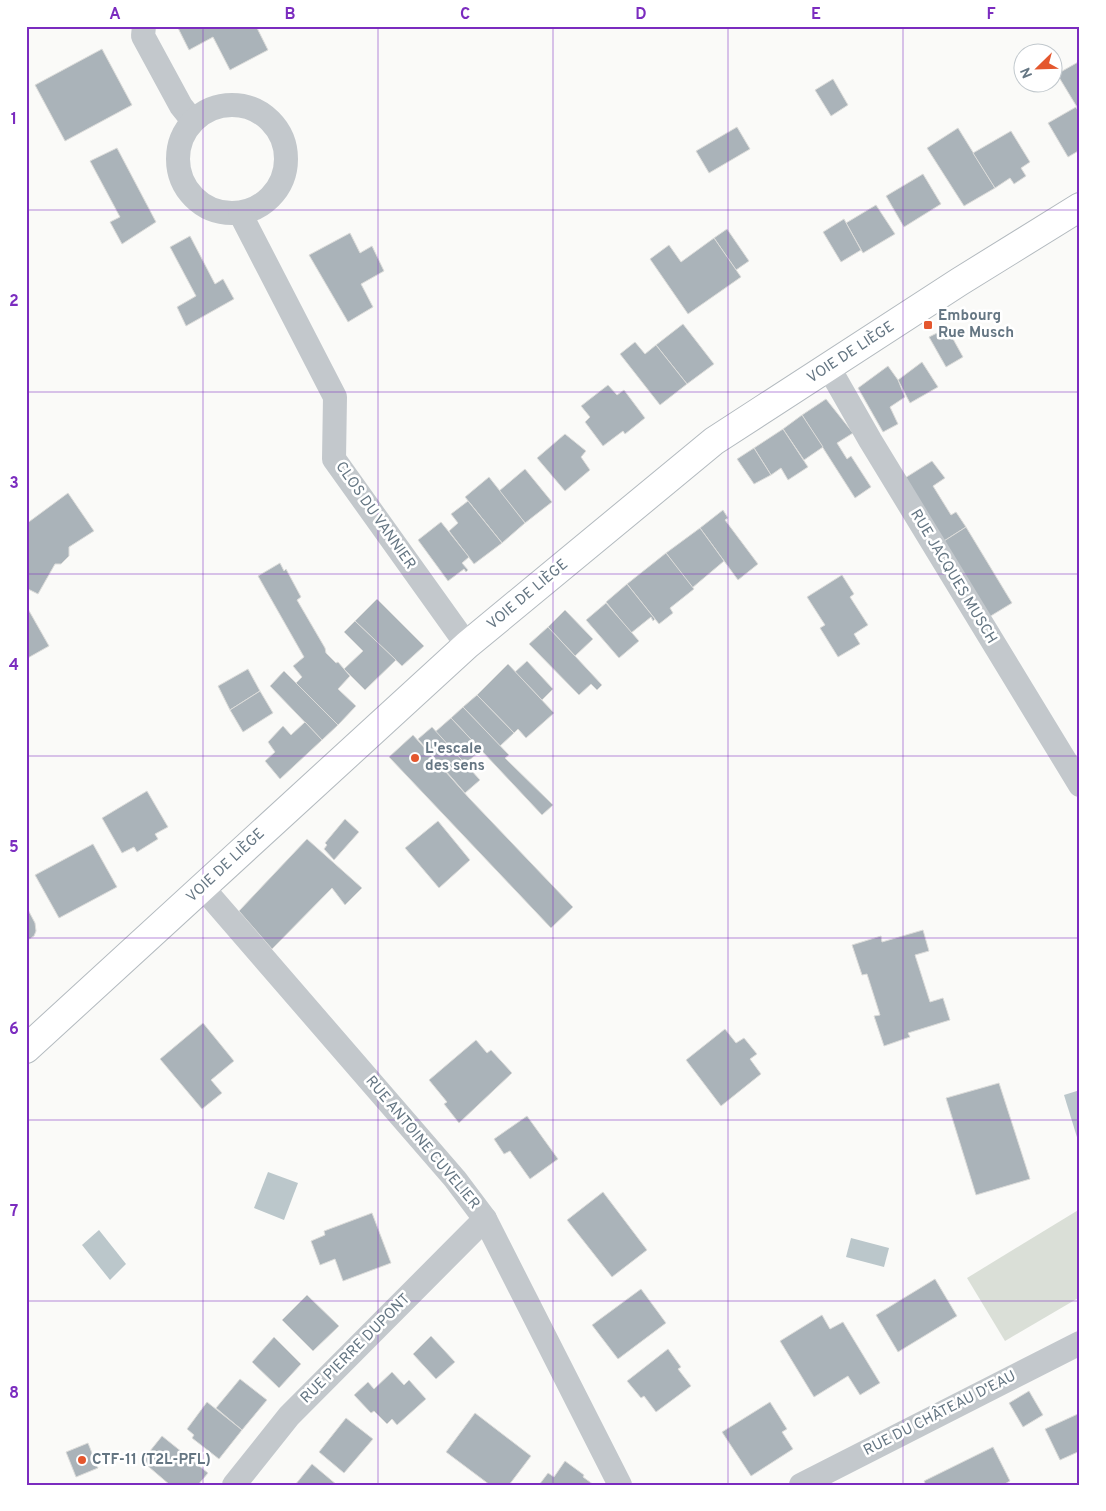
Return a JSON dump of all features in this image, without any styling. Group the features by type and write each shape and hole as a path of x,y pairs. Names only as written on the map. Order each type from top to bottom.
{"street":[{"path":"144,26 143,36 181,106 193,121"},
{"path":"234,104 252,108 273,122 283,139 287,153 285,172 280,185 268,200 258,207 240,213 211,209 200,203 187,189 180,176 179,145 187,127 202,113 219,105 234,104"},
{"name":"VOIE DE LIÈGE","path":"26,1049 467,645 714,441 959,282 1080,207"},
{"name":"CLOS DU VANNIER","path":"240,213 335,397 334,459 467,645"},
{"name":"RUE JACQUES MUSCH","path":"829,368 870,440 1080,786"},
{"name":"RUE ANTOINE CUVELIER","path":"203,888 449,1172 485,1219 620,1485"},
{"name":"RUE PIERRE DUPONT","path":"234,1485 289,1416 485,1219"},
{"name":"RUE DU CHÂTEAU D'EAU","path":"801,1485 1080,1343"}],"shaded area":[{"path":"1080,1090 1080,1147 1064,1095"},
{"path":"268,1172 298,1183 284,1220 254,1208"},
{"path":"1080,1209 1080,1297 1005,1341 967,1278"},
{"path":"99,1230 126,1264 110,1280 82,1245"},
{"path":"851,1238 889,1248 884,1267 846,1257"}],"building":[{"path":"177,26 256,26 268,50 230,70 213,37 189,50"},
{"path":"102,49 132,105 65,141 35,85"},
{"path":"1080,61 1080,112 1064,86 1064,70"},
{"path":"833,79 848,105 831,116 815,90"},
{"path":"1076,107 1080,114 1080,150 1068,157 1048,123"},
{"path":"737,127 750,149 709,173 696,151"},
{"path":"958,128 995,188 964,206 927,148"},
{"path":"1011,131 1030,162 1021,168 1026,176 1014,184 1010,178 995,188 973,153"},
{"path":"117,148 156,222 122,244 110,222 120,217 90,161"},
{"path":"923,174 941,204 904,227 886,196"},
{"path":"876,205 895,234 863,253 846,223"},
{"path":"844,219 861,250 841,262 823,232"},
{"path":"727,229 749,261 736,270 714,238"},
{"path":"350,233 360,253 372,246 384,271 361,284 373,307 348,322 309,255"},
{"path":"190,236 215,284 223,279 234,299 186,326 177,307 196,296 170,247"},
{"path":"714,238 741,277 688,314 650,259 669,245 681,262"},
{"path":"683,324 714,364 687,384 656,345"},
{"path":"947,328 963,357 946,367 929,337"},
{"path":"635,342 645,354 656,345 687,384 660,405 620,354"},
{"path":"922,362 938,387 910,403 898,380"},
{"path":"888,366 898,380 905,397 890,407 898,424 883,432 858,388"},
{"path":"608,385 617,395 624,390 645,418 625,434 623,431 603,446 585,422 590,417 581,406"},
{"path":"826,399 853,433 837,443 847,459 851,456 871,487 855,498 802,415"},
{"path":"802,415 823,447 804,460 783,429"},
{"path":"783,429 808,467 788,480 781,468 771,475 754,448"},
{"path":"565,434 586,451 581,457 590,470 565,491 537,458"},
{"path":"754,448 771,475 754,484 737,459"},
{"path":"932,461 945,478 933,486 951,515 956,512 966,527 944,541 905,478"},
{"path":"525,469 552,502 525,523 499,491"},
{"path":"489,477 525,523 502,543 465,497"},
{"path":"68,493 94,531 69,547 69,556 61,564 55,564 38,594 26,588 26,524"},
{"path":"468,501 502,543 474,564 449,531 458,523 451,514"},
{"path":"723,510 728,518 725,520 758,564 738,580 700,528"},
{"path":"441,522 469,557 462,563 468,570 466,572 464,569 448,581 418,540"},
{"path":"966,527 1012,603 989,617 944,541"},
{"path":"700,528 724,561 692,588 666,553"},
{"path":"666,553 694,589 670,608 673,613 659,624 627,584"},
{"path":"280,563 284,571 286,569 301,597 297,600 325,648 326,653 336,663 338,662 350,676 338,689 356,706 338,725 296,683 302,677 293,666 304,657 258,576"},
{"path":"842,575 854,594 850,597 868,625 854,634 860,644 838,657 820,628 825,625 807,597"},
{"path":"627,584 655,619 653,621 651,617 631,633 606,602"},
{"path":"377,599 424,646 402,666 355,621"},
{"path":"606,603 639,641 619,658 586,620"},
{"path":"28,609 49,646 26,659 26,610"},
{"path":"565,610 593,639 575,656 548,627"},
{"path":"355,621 396,660 365,690 344,669 363,651 344,632"},
{"path":"548,627 602,685 597,690 591,684 579,695 529,644"},
{"path":"527,661 553,689 542,700 515,672"},
{"path":"508,664 554,713 526,738 518,729 514,733 477,695"},
{"path":"248,669 260,691 230,710 218,686"},
{"path":"284,671 338,725 322,740 270,686"},
{"path":"260,691 273,713 243,732 230,710"},
{"path":"477,695 514,733 500,746 463,707"},
{"path":"463,707 509,755 505,758 553,805 542,815 451,718"},
{"path":"451,718 481,750 465,764 435,732"},
{"path":"305,722 322,740 280,779 265,761 275,752 268,742 283,726 291,735"},
{"path":"432,727 480,780 465,793 418,739"},
{"path":"413,735 469,798 573,907 551,928 389,757"},
{"path":"147,791 168,827 155,834 158,839 137,852 134,847 122,853 102,818"},
{"path":"345,819 359,832 334,860 324,849 327,845 325,843"},
{"path":"438,821 470,860 439,888 405,848"},
{"path":"307,839 362,888 345,905 332,888 272,949 239,911"},
{"path":"93,844 117,887 59,918 35,875"},
{"path":"26,906 35,923 36,931 34,936 26,941"},
{"path":"923,930 929,951 915,955 930,1002 943,998 950,1020 908,1033 910,1037 884,1046 874,1016 880,1015 867,974 862,975 852,945 881,936 882,942"},
{"path":"203,1023 234,1061 211,1080 222,1093 202,1109 160,1059"},
{"path":"725,1029 736,1043 744,1038 757,1054 750,1059 761,1074 721,1106 686,1060"},
{"path":"476,1040 487,1053 491,1050 512,1073 459,1123 444,1104 447,1102 429,1080"},
{"path":"999,1083 1030,1179 976,1195 946,1098"},
{"path":"527,1116 558,1159 530,1179 510,1151 504,1154 494,1139"},
{"path":"603,1192 647,1250 612,1277 567,1220"},
{"path":"372,1213 391,1263 343,1281 335,1259 320,1265 311,1241 325,1235 324,1231"},
{"path":"935,1279 957,1316 898,1352 876,1315"},
{"path":"641,1289 666,1323 618,1359 592,1325"},
{"path":"307,1295 339,1326 313,1351 282,1320"},
{"path":"822,1315 830,1329 843,1322 880,1383 860,1395 848,1376 814,1397 780,1341"},
{"path":"431,1336 455,1362 436,1379 413,1354"},
{"path":"274,1337 301,1364 279,1388 252,1362"},
{"path":"668,1349 681,1367 678,1369 691,1386 656,1412 644,1396 641,1398 627,1381"},
{"path":"392,1372 404,1385 409,1380 426,1399 397,1425 392,1419 387,1424 374,1411 371,1413 354,1395 368,1382 374,1389"},
{"path":"240,1379 267,1400 242,1430 216,1408"},
{"path":"1029,1391 1043,1415 1023,1427 1009,1403"},
{"path":"207,1402 242,1430 219,1459 192,1438 194,1435 187,1429"},
{"path":"770,1402 787,1429 782,1432 793,1449 751,1476 722,1432"},
{"path":"475,1413 531,1456 509,1485 490,1485 446,1452"},
{"path":"1080,1413 1080,1451 1060,1460 1045,1429"},
{"path":"346,1418 373,1439 344,1473 319,1452"},
{"path":"162,1436 208,1473 198,1485 170,1485 142,1461"},
{"name":"CTF-11 (T2L-PFL)","path":"88,1443 98,1468 76,1477 66,1452"},
{"path":"993,1447 1010,1481 1003,1485 926,1485 924,1481"},
{"path":"565,1461 594,1485 539,1485 548,1473 554,1477"},
{"path":"312,1464 337,1485 295,1485"}],"place":[{"name":"Embourg Rue Musch","path":"928,325"},
{"name":"L'escale des sens","path":"415,758"},
{"name":"CTF-11 (T2L-PFL)","path":"82,1460"}]}
